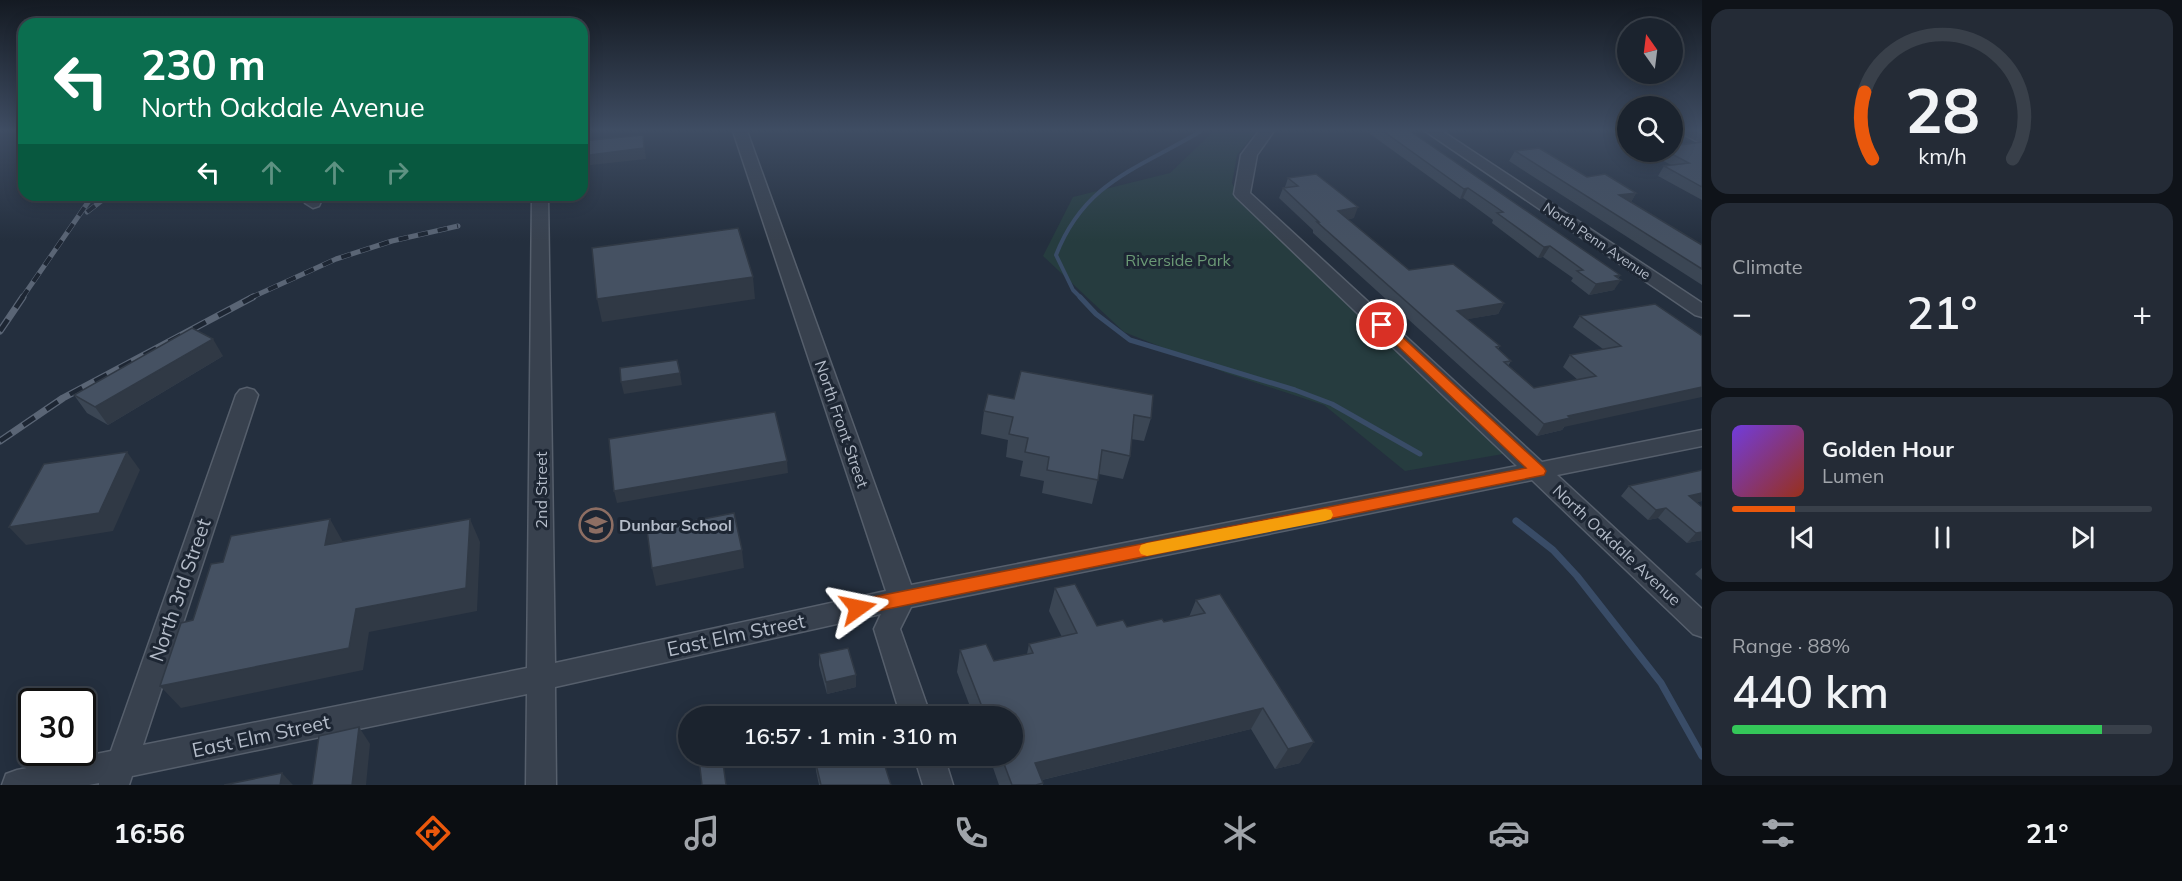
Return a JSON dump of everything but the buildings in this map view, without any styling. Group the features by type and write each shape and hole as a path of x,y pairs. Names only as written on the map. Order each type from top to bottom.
{"street":[{"name":"North Front Street","path":"753,168 902,598"},
{"name":"North Oakdale Avenue","path":"1247,168 1242,194 1702,626"},
{"name":"North Penn Avenue","path":"1487,168 1702,311"},
{"name":"2nd Street","path":"540,201 541,785"},
{"name":"North 3rd Street","path":"117,775 247,395"},
{"name":"East Elm Street","path":"17,785 117,775 902,598 1702,438"},
{"path":"902,598 887,629 912,706"},
{"path":"932,766 938,785"}],"green space":[{"name":"Riverside Park","path":"1176,168 1235,168 1232,183 1243,204 1503,454 1405,471 1324,405 1226,373 1124,332 1043,256 1073,197 1170,173"}],"waterway":[{"path":"1080,297 1073,290 1056,255 1068,230 1082,210 1098,193 1134,168"},
{"path":"1080,297 1096,314 1130,340 1295,390 1332,404 1420,454"},
{"path":"1516,521 1553,550 1577,576 1661,683 1702,756"}],"railway":[{"path":"22,298 89,201"},
{"path":"87,212 101,201"},
{"path":"250,298 336,259 392,241 458,226"},
{"path":"0,331 23,297"},
{"path":"0,441 63,398 253,297"}],"slow traffic":[{"path":"1147,550 1325,515"}],"place":[{"name":"Dunbar School","path":"596,525"}],"route":[{"path":"858,608 1539,471 1382,325"}]}
